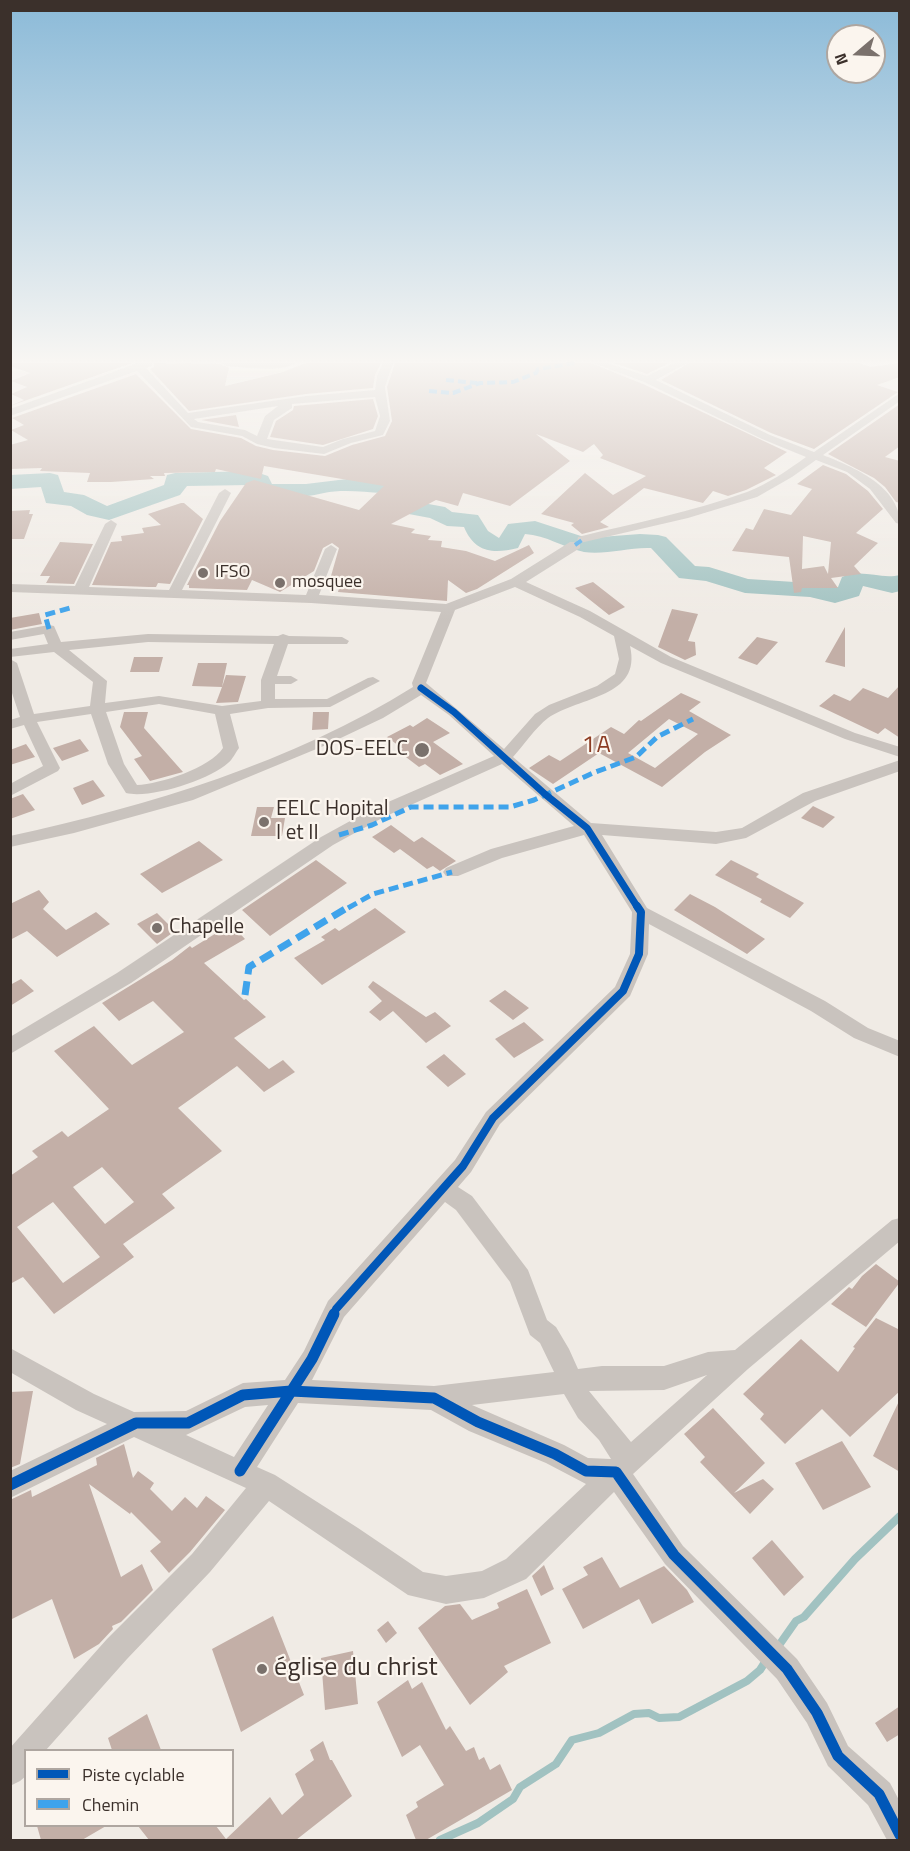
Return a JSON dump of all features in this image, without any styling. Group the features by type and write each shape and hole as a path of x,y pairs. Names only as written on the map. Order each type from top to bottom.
{"street":[{"path":"303,449 328,449"},
{"path":"799,449 835,462 866,479 885,497 893,514 900,520"},
{"path":"10,588 311,599 449,608 459,602 516,582 579,543 753,494 788,475 824,449"},
{"path":"173,595 225,493"},
{"path":"80,591 111,524"},
{"path":"311,599 331,549"},
{"path":"516,582 585,614 685,668 850,736 900,752"},
{"path":"449,608 419,683 421,688 454,712 587,828 641,912 818,1006 861,1033 900,1050"},
{"path":"10,636 49,629 56,646 100,681 97,709 123,780 132,789 144,790 189,776 222,762 231,748 222,711"},
{"path":"10,1047 124,978 327,842 378,813 505,757 540,717 554,708 602,689 621,676 626,659 621,635"},
{"path":"10,653 56,646 148,638 283,638 342,641"},
{"path":"268,704 268,680 283,638"},
{"path":"10,663 28,719 52,768 10,791"},
{"path":"268,680 291,680"},
{"path":"10,725 28,719 159,700 222,711 268,704 330,703 373,681"},
{"path":"10,842 74,828 187,796 321,742 378,715 421,688"},
{"path":"452,872 497,853 587,828 716,838 746,833 809,797 900,765"},
{"path":"240,1471 312,1359 336,1309 463,1166 493,1118 623,991 639,954 641,912"},
{"path":"443,1189 464,1203 520,1277 538,1327 548,1335 561,1357 570,1382 587,1410 608,1431 623,1466 674,1555 787,1669 817,1713 838,1756 879,1794 900,1835"},
{"path":"10,1359 85,1402 136,1423 266,1484 418,1585 447,1590 484,1584 516,1569 623,1466 740,1361 900,1227"},
{"path":"10,1485 136,1423 188,1423 243,1395 291,1391 434,1398 602,1378 664,1378 708,1363 740,1361"},
{"path":"434,1398 478,1422 555,1454 585,1470 623,1466"},
{"path":"29,1749 117,1649 201,1563 266,1484"},
{"path":"10,1771 24,1754"}],"building":[{"path":"10,449 270,449 325,456 341,449 555,449 570,461 510,506 463,493 458,506 436,500 391,524 415,529 411,533 431,536 428,540 442,541 441,547 466,551 495,561 529,545 534,553 477,589 466,593 448,580 447,601 338,592 339,588 335,588 338,576 331,576 339,548 332,543 323,548 314,571 280,592 252,580 247,590 189,588 187,585 220,521 246,483 254,480 359,510 384,486 264,466 261,479 216,469 215,472 164,473 165,476 150,476 154,479 111,482 87,482 90,473 40,471 42,468 10,469"},
{"path":"598,449 781,449 787,452 764,468 776,475 746,490 728,496 713,491 703,503 644,488 600,522 609,527 582,534 571,525 574,523 541,514 585,473 613,495 646,476 600,458 603,455"},
{"path":"835,449 895,449 885,457 900,461 900,503 896,502 885,487 874,478 828,454"},
{"path":"823,465 846,474 868,491 883,509 856,533 878,543 854,566 861,574 831,578 838,588 802,588 801,592 794,593 789,557 732,551 746,528 753,530 764,509 791,515 812,489 797,484","holes":["803,536 831,542 828,574 824,566 802,569"]},
{"path":"181,503 203,519 170,584 158,583 156,587 92,585 111,542 122,541 121,536 144,533 142,528 161,525 148,514"},
{"path":"30,510 29,514 33,514 24,539 10,539 10,511"},
{"path":"60,542 93,544 74,584 46,583 50,576 40,576"},
{"path":"593,582 625,607 609,615 575,588"},
{"path":"672,609 698,614 688,641 695,642 696,655 685,660 658,647"},
{"path":"39,613 42,624 10,630 10,618"},
{"path":"845,627 845,667 825,662"},
{"path":"757,637 778,642 757,665 738,658"},
{"path":"134,657 163,657 159,672 130,672"},
{"path":"198,663 227,663 222,687 192,686"},
{"path":"226,675 246,676 238,702 216,703"},
{"path":"900,685 900,738 885,728 878,734 819,706 834,694 850,701 863,688 888,698"},
{"path":"681,693 701,702 689,711 731,735 705,752 662,787 599,753 553,784 529,768 549,755 560,761 611,727 624,734 639,720 641,721","holes":["669,719 698,734 655,768 628,753"]},
{"path":"124,712 148,712 144,728 183,772 150,781 134,759 142,756 120,727"},
{"path":"313,712 329,712 328,729 312,730"},
{"name":"DOS-EELC","path":"427,718 450,733 433,742 463,764 440,775 425,764 419,767 398,751 403,749 387,737 410,725 413,727"},
{"path":"80,739 89,751 62,761 53,748"},
{"path":"26,744 35,757 10,765 10,750"},
{"path":"93,780 105,796 82,805 73,788"},
{"path":"23,794 35,810 10,819 10,799"},
{"path":"813,806 835,817 823,828 801,818"},
{"name":"EELC Hopital I et II","path":"257,807 274,807 271,818 285,818 282,836 251,836"},
{"path":"391,825 414,842 422,837 456,861 440,871 433,866 427,869 400,849 394,853 372,837"},
{"path":"199,841 223,860 162,893 140,874"},
{"path":"316,860 347,883 270,936 242,910"},
{"path":"731,860 759,874 756,877 804,903 790,918 760,902 762,899 715,875"},
{"path":"39,890 49,902 43,909 66,930 96,912 110,924 57,957 27,931 10,940 10,904"},
{"path":"690,894 765,939 747,954 674,910"},
{"path":"375,908 406,932 322,985 294,958 325,940 321,937 335,928 339,931"},
{"name":"Chapelle","path":"157,913 175,931 157,944 137,924"},
{"path":"231,924 245,939 204,963 266,1017 234,1038 269,1069 283,1060 295,1072 264,1092 237,1066 178,1108 222,1151 162,1194 175,1208 123,1244 134,1257 54,1314 23,1277 10,1284 10,1176 38,1157 32,1151 62,1131 68,1137 109,1109 54,1051 94,1026 132,1065 184,1032 153,1001 119,1021 102,1003 172,960 190,946 192,948","holes":["102,1167 134,1202 105,1224 73,1187","53,1202 100,1257 63,1283 17,1227"]},
{"path":"21,979 34,991 10,1006 10,985"},
{"path":"373,981 426,1017 435,1012 451,1026 426,1043 393,1011 380,1021 369,1012 382,1001 368,987"},
{"path":"505,990 529,1008 513,1020 489,1001"},
{"path":"524,1022 544,1040 514,1058 495,1039"},
{"path":"444,1054 466,1074 448,1087 426,1067"},
{"path":"876,1264 900,1282 866,1327 831,1304 849,1287 852,1289"},
{"path":"876,1318 900,1330 900,1391 850,1437 822,1409 785,1444 760,1419 764,1414 743,1394 801,1339 838,1372 855,1348 853,1347"},
{"path":"33,1391 20,1464 10,1468 10,1392"},
{"path":"900,1399 900,1472 873,1456"},
{"path":"713,1408 765,1463 734,1493 763,1479 774,1489 750,1514 700,1462 705,1457 684,1434"},
{"path":"842,1441 871,1487 823,1510 795,1463"},
{"path":"124,1444 133,1478 138,1471 154,1483 150,1489 172,1511 185,1497 197,1508 206,1496 225,1510 169,1573 150,1551 161,1542 131,1512 130,1514 89,1484 121,1577 142,1564 153,1590 121,1622 112,1626 113,1629 99,1644 74,1659 52,1599 10,1620 10,1500 31,1490 32,1497 97,1465 96,1458"},
{"path":"772,1540 804,1577 784,1596 752,1558"},
{"path":"602,1557 620,1588 664,1566 687,1590 694,1602 652,1624 639,1599 583,1629 562,1589 588,1575 583,1567"},
{"path":"544,1565 554,1589 541,1596 532,1576"},
{"path":"527,1589 551,1643 504,1666 508,1672 470,1705 418,1628 445,1606 460,1604 472,1620 499,1608 497,1603"},
{"path":"273,1616 304,1695 241,1732 212,1649"},
{"path":"388,1621 397,1633 386,1643 377,1630"},
{"path":"353,1651 358,1704 325,1710 321,1658"},
{"path":"408,1680 412,1689 422,1682 446,1730 450,1726 466,1751 474,1747 479,1760 484,1757 490,1770 500,1764 512,1790 426,1840 416,1840 406,1815 418,1807 416,1802 444,1785 420,1745 402,1757 377,1702"},
{"path":"900,1706 900,1734 887,1742 875,1723"},
{"path":"147,1714 161,1749 112,1749 108,1738"},
{"path":"323,1741 330,1760 352,1796 296,1840 149,1840 139,1827 217,1827 226,1839 270,1797 282,1815 304,1795 295,1774 314,1760 310,1750"},
{"path":"37,1827 104,1827 82,1840 41,1840"}],"waterway":[{"path":"10,482 50,480 54,498 76,500 95,510 109,513 172,490 176,487 175,480 253,478 260,481 265,490 310,491 315,488 347,485 388,487 406,507 437,512 447,519 470,520 475,525 478,534 495,546 510,543 516,529 526,527 544,530 569,541 587,545 658,542 688,573 709,574 745,586 810,590 835,596 850,591 851,582 856,580 866,579 892,586 900,582"},
{"path":"777,1648 796,1621 804,1617 855,1559 900,1516"},
{"path":"440,1840 478,1823 513,1799 520,1787 556,1764 572,1740 599,1733 634,1714 649,1713 659,1718 679,1717 747,1681 760,1670 767,1659"}],"marked path":[{"path":"575,545 582,540"},
{"path":"49,629 45,615 70,608"},
{"path":"339,835 372,825 411,807 510,807 534,800 593,773 636,757 657,737 693,719"},
{"path":"245,995 249,967 319,923 373,894 452,872"}],"cycle path":[{"path":"240,1471 312,1359 336,1309 463,1166 493,1118 623,991 639,954 641,912 587,828 546,795 454,712 421,688"},
{"path":"10,1485 136,1423 188,1423 243,1395 291,1391 434,1398 478,1422 555,1454 586,1471 616,1472 674,1555 787,1669 817,1713 838,1756 879,1794 900,1835"}],"place":[{"name":"IFSO","path":"203,573"},
{"name":"mosquee","path":"280,583"},
{"name":"DOS-EELC","path":"422,750"},
{"name":"EELC Hopital I et II","path":"264,822"},
{"name":"Chapelle","path":"157,928"},
{"name":"église du christ","path":"262,1669"}],"district":[{"name":"1A","path":"597,746"}]}
